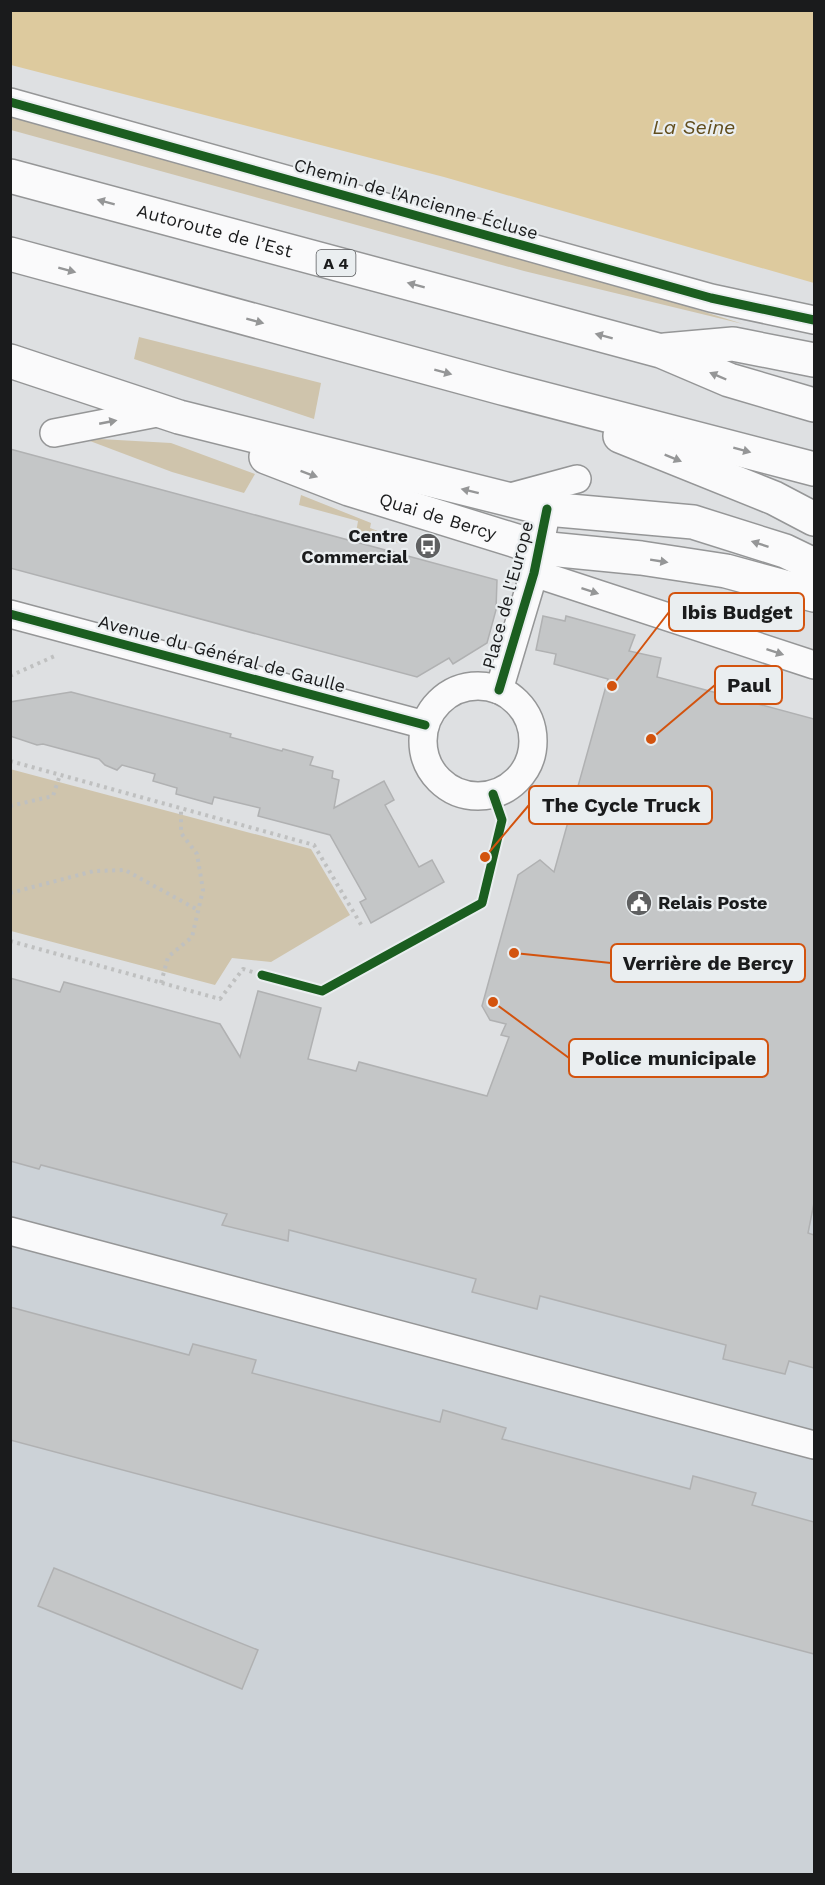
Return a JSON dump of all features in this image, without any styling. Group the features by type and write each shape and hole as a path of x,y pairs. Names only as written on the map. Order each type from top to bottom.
{"main road":[{"name":"Autoroute de l’Est","path":"10,176 660,351"},
{"path":"10,254 502,388 813,469"},
{"path":"660,351 733,344 814,360"},
{"name":"A 4","path":"660,351 729,380 814,405"},
{"name":"Quai de Bercy","path":"10,361 170,415 547,509 693,522 785,551 814,565"},
{"path":"502,388 774,498 814,519"},
{"name":"Quai de Bercy","path":"170,415 291,468 536,561 641,558 726,571 814,595"}],"street":[{"name":"Chemin de l'Ancienne Écluse","path":"10,102 711,298 814,320"},
{"path":"54,433 170,415"},
{"path":"503,499 577,479"},
{"name":"Place de l'Europe","path":"499,690 536,561 547,509"},
{"path":"536,561 814,665"},
{"name":"Avenue du Général de Gaulle","path":"10,614 425,725"},
{"name":"Place de l'Europe","path":"467,687 488,687 499,690 522,708 532,732 532,749 525,769 517,780 500,792 472,795 456,792 441,783 428,764 423,746 425,725 434,707 450,693 467,687"},
{"path":"10,1231 814,1445"}],"path":[{"path":"10,676 96,637"},
{"path":"10,761 314,845 363,928"},
{"path":"10,806 53,796 60,775"},
{"path":"161,982 168,957 192,938 203,890 197,854 181,833 181,808"},
{"path":"10,893 94,871 125,870 198,910"},
{"path":"10,941 220,999 243,969 267,977"}],"shaded area":[{"path":"10,115 515,252 743,324 524,271 11,130"},
{"path":"139,337 321,383 314,419 134,359"},
{"path":"82,438 171,443 255,474 244,493 172,472"},
{"path":"301,495 371,523 370,528 399,539 397,543 356,533 358,521 299,505"},
{"path":"10,769 311,849 350,915 271,962 232,958 215,985 11,931"},
{"path":"10,1030 490,1156 579,1052 814,1122 814,1874 11,1874"}],"water":[{"name":"La Seine","path":"10,11 814,11 814,283 444,177 11,65"}],"building":[{"path":"10,449 497,580 496,610 487,643 453,664 449,658 417,677 10,568"},
{"path":"543,616 565,621 566,616 635,635 629,651 661,658 657,677 814,719 814,1203 808,1233 814,1235 814,1368 789,1361 785,1374 723,1359 726,1345 540,1296 537,1309 472,1292 476,1279 289,1230 288,1241 222,1225 227,1214 41,1165 39,1169 10,1161 10,978 60,992 64,982 220,1024 240,1057 258,991 321,1008 308,1059 356,1071 359,1062 487,1096 509,1037 501,1035 506,1024 490,1020 482,1006 518,875 540,860 554,872 608,679 554,664 556,654 536,650"},
{"path":"71,692 231,734 230,737 282,751 283,749 313,757 310,765 333,771 332,778 339,780 334,808 384,781 394,800 385,805 419,867 432,860 444,882 371,923 360,902 366,899 330,835 258,816 260,808 214,797 212,804 176,794 177,788 153,781 155,774 122,765 117,770 105,765 99,759 43,744 37,745 10,736 10,702"},
{"path":"10,1307 189,1355 193,1344 256,1360 252,1373 440,1422 443,1410 506,1428 502,1439 690,1489 693,1476 756,1493 752,1505 814,1522 814,1654 10,1440"},
{"path":"54,1568 258,1650 242,1689 38,1606"}],"cycle path":[{"path":"10,102 711,298 814,320"},
{"path":"499,690 534,573 547,509"},
{"path":"10,614 425,725"},
{"path":"262,975 322,991 482,903 502,820 493,794"}],"place":[{"name":"Centre Commercial","path":"428,546"},
{"name":"Ibis Budget","path":"612,686"},
{"name":"Paul","path":"651,739"},
{"name":"The Cycle Truck","path":"485,857"},
{"name":"Relais Poste","path":"639,903"},
{"name":"Verrière de Bercy","path":"514,953"},
{"name":"Police municipale","path":"493,1002"}]}
